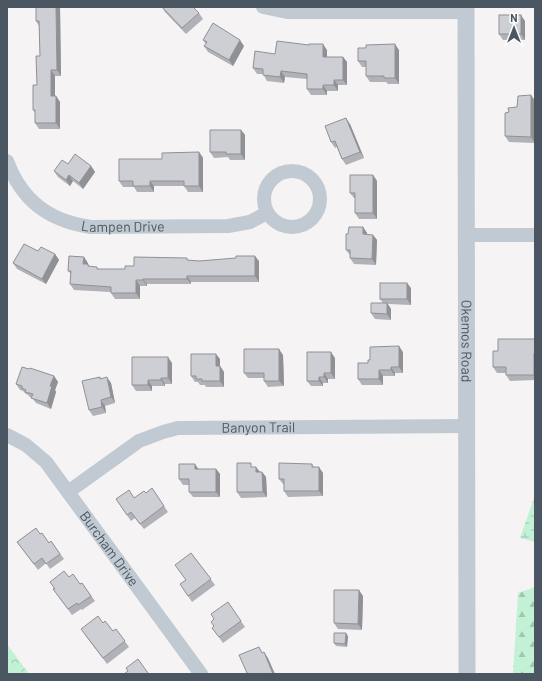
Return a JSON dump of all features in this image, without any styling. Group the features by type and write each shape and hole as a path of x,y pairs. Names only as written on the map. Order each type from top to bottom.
{"street":[{"path":"263,7 287,12 466,10"},
{"name":"Okemos Road","path":"466,10 467,674"},
{"name":"Lampen Drive","path":"7,161 16,182 31,200 52,216 77,225 91,227 228,226 250,222 267,213"},
{"path":"466,235 535,235"},
{"name":"Banyon Trail","path":"68,492 139,441 178,428 467,426"},
{"name":"Burcham Drive","path":"7,436 26,445 46,462 201,674"}],"green space":[{"path":"535,495 535,542 520,538"},
{"path":"535,587 535,674 513,674 518,593"},
{"path":"7,644 29,674 7,674"}],"building":[{"path":"36,7 56,7 57,70 51,70 51,96 56,96 56,123 35,123 35,110 33,110 33,85 37,85 36,56 40,56 39,21 36,21"},
{"path":"162,7 193,7 199,13 182,28"},
{"path":"499,15 521,15 521,34 499,34"},
{"path":"213,23 240,40 229,60 204,46 207,42 203,40"},
{"path":"277,41 309,45 323,44 323,57 343,57 343,80 334,80 334,85 323,85 323,89 307,89 307,74 281,71 280,77 263,75 263,69 253,68 255,51 275,54"},
{"path":"395,44 395,78 384,78 384,76 366,76 366,61 358,61 358,48 366,48 366,45"},
{"path":"531,95 531,137 505,136 505,113 509,112 508,108 517,107 518,96"},
{"path":"346,118 360,152 342,159 335,141 331,142 325,126"},
{"path":"210,130 241,130 241,154 210,152"},
{"path":"199,152 199,186 184,186 184,181 150,181 150,186 133,186 133,181 119,181 119,159 162,159 162,153"},
{"path":"75,154 91,166 79,183 69,175 66,180 54,171 62,160 68,164"},
{"path":"350,175 373,175 373,213 355,213 355,193 350,193"},
{"path":"349,227 363,227 363,234 373,235 372,259 350,258 350,250 346,250 346,234 348,234"},
{"path":"24,244 38,251 41,247 55,254 42,279 13,263"},
{"path":"69,256 84,257 83,264 97,267 97,269 125,269 125,266 134,266 134,257 187,258 187,260 199,261 236,258 236,256 255,256 255,276 187,276 187,279 143,279 136,280 136,293 111,293 111,287 70,284 71,271 68,271"},
{"path":"380,283 407,283 407,299 380,299"},
{"path":"371,303 387,303 387,314 371,313"},
{"path":"498,339 535,339 534,375 506,375 506,367 493,367 493,351 498,351"},
{"path":"399,346 399,367 391,367 391,370 379,370 379,379 358,379 358,363 368,363 368,360 370,360 370,347"},
{"path":"244,349 279,349 279,381 264,381 264,373 244,373"},
{"path":"307,352 331,352 331,373 324,373 324,377 319,377 319,381 307,381"},
{"path":"191,354 216,354 216,366 220,366 220,381 202,381 202,379 196,379 196,376 191,376"},
{"path":"132,357 168,357 168,378 161,378 161,380 148,380 148,385 132,385"},
{"path":"22,367 30,368 54,376 50,386 52,386 47,403 31,398 33,394 25,392 26,390 22,388 22,386 16,384"},
{"path":"100,377 100,379 107,377 111,397 101,400 102,407 89,410 82,381"},
{"path":"237,463 251,463 251,467 256,467 256,472 262,472 263,492 237,492"},
{"path":"279,463 312,464 312,467 319,467 319,491 284,491 284,479 279,479"},
{"path":"179,464 195,464 195,469 216,469 216,492 189,492 189,479 179,479"},
{"path":"152,488 164,506 140,524 131,512 127,515 116,499 129,490 134,498 144,491 146,493"},
{"path":"36,528 40,534 42,533 49,543 51,541 60,554 46,564 42,558 34,564 17,542"},
{"path":"191,553 211,579 188,596 180,584 186,580 175,565"},
{"path":"64,571 69,577 73,574 80,584 82,583 91,596 78,605 77,603 68,609 53,589 55,589 50,582"},
{"path":"334,590 359,590 358,624 334,623"},
{"path":"228,602 241,621 219,637 212,628 214,626 211,622 214,619 211,614"},
{"path":"98,616 103,623 105,621 113,631 116,629 125,641 103,658 81,629"},
{"path":"334,633 346,633 345,644 334,643"},
{"path":"259,647 262,653 264,652 273,674 245,674 247,673 239,655"},
{"path":"138,659 148,673 124,674 128,671 126,668"}]}
